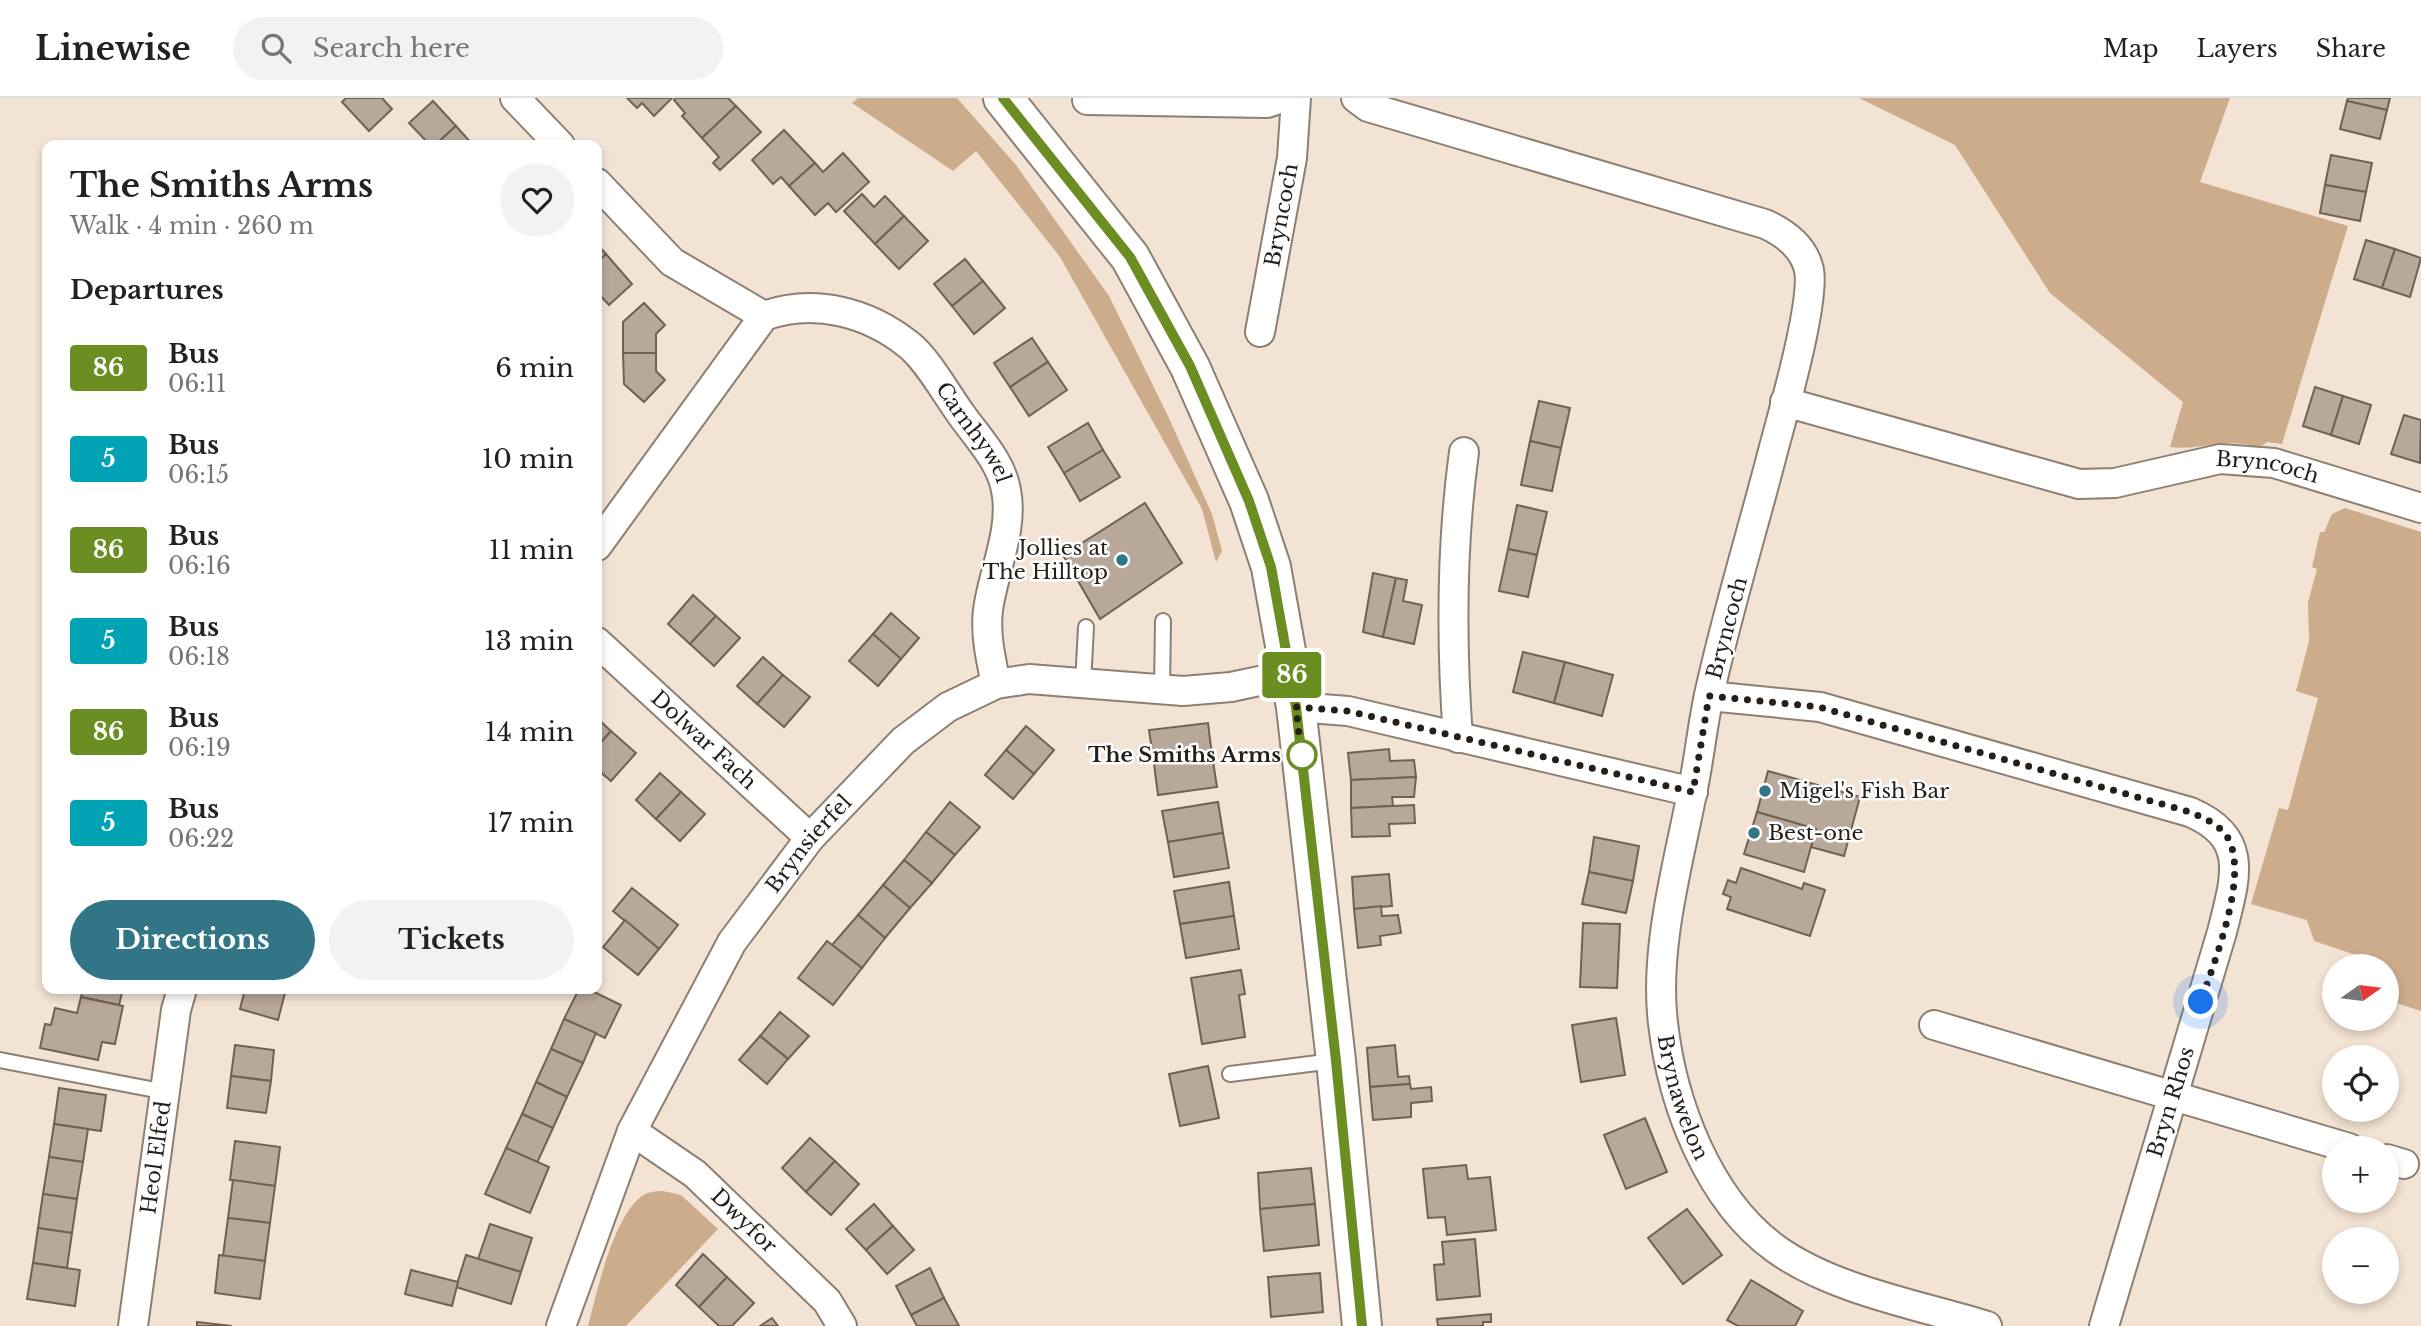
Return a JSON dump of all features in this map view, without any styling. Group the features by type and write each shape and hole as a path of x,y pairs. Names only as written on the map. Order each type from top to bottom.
{"main road":[{"path":"1003,98 1130,257 1190,366 1249,501 1271,567 1294,690 1336,1061 1362,1326"}],"street":[{"path":"515,98 555,140"},
{"path":"1087,100 1268,103 1282,98"},
{"name":"Bryncoch","path":"1260,332 1292,158 1296,98"},
{"name":"Bryncoch","path":"1356,98 1368,107 1765,224 1784,233 1799,248 1808,266 1811,286 1785,402 1709,696 1819,707 2190,812 2212,821 2228,838 2235,877"},
{"path":"602,188 672,262 764,316 602,539"},
{"name":"Carnhywel","path":"764,316 785,309 812,306 846,313 890,332 911,346 997,464 1006,490 1007,514 988,611 989,646 996,684"},
{"name":"Bryncoch","path":"1785,402 2079,484 2115,483 2220,459 2274,463 2421,508"},
{"path":"1458,738 1451,648 1456,509 1464,452"},
{"name":"Dolwar Fach","path":"602,647 810,838"},
{"name":"Brynsierfel","path":"561,1326 632,1131 732,942 810,838 903,741 948,707 996,684 1029,679 1162,689 1231,687 1294,690 1348,711 1693,792"},
{"name":"Brynawelon","path":"1709,696 1674,882 1662,978 1662,1021 1670,1065 1687,1120 1704,1158 1738,1214 1775,1248 1840,1282 1921,1316 1987,1326"},
{"name":"Bryn Rhos","path":"2104,1326 2235,877"},
{"name":"Heol Elfed","path":"133,1326 176,1010 181,994"},
{"path":"1934,1025 2322,1140"},
{"name":"Dwyfor","path":"632,1131 695,1174 827,1301 842,1326"}],"lane":[{"path":"1162,689 1163,621"},
{"path":"1083,683 1086,627"},
{"path":"0,1060 166,1092"},
{"path":"1230,1074 1336,1061"}],"shaded area":[{"path":"858,98 957,98 1016,165 1109,296 1212,514 1222,551 1216,562 1202,509 1060,257 976,151 953,171 852,103"},
{"path":"1859,98 2230,98 2200,182 2348,226 2282,444 2267,442 2259,448 2237,443 2170,447 2183,402 2050,293 1955,145"},
{"path":"2345,508 2421,532 2421,1011 2399,1004 2399,954 2353,954 2314,941 2307,920 2251,904 2279,808 2288,810 2318,698 2296,691 2309,641 2308,602 2317,569 2312,567 2320,532 2324,532 2332,514"},
{"path":"663,1191 681,1195 718,1229 626,1326 588,1326 601,1275 623,1220 642,1196"}],"building":[{"path":"346,98 382,98 392,109 369,131 342,102"},
{"path":"627,98 672,98 654,116 642,103 637,108"},
{"path":"728,98 736,106 702,138 682,116 685,113 674,100"},
{"path":"2348,98 2390,98 2387,110 2347,101"},
{"path":"433,101 456,126 441,140 425,140 409,123"},
{"path":"2347,101 2387,110 2380,139 2340,129"},
{"path":"736,106 761,132 720,170 713,163 719,157 702,138"},
{"path":"456,126 469,140 441,140"},
{"path":"784,130 815,163 789,186 781,177 773,184 752,160"},
{"path":"843,153 869,182 836,212 828,203 815,215 789,186 815,163 823,172"},
{"path":"2331,155 2372,163 2366,192 2325,185"},
{"path":"2325,185 2366,192 2360,221 2320,213"},
{"path":"862,194 874,207 885,196 904,216 875,244 844,211"},
{"path":"904,216 928,241 899,269 875,244"},
{"path":"2366,240 2395,249 2382,288 2354,279"},
{"path":"2395,249 2421,258 2410,297 2382,288"},
{"path":"606,254 632,284 609,305 602,297 602,258"},
{"path":"965,259 983,281 952,306 934,284"},
{"path":"983,281 1005,308 974,334 952,306"},
{"path":"644,303 665,325 656,334 656,353 623,353 623,322"},
{"path":"1032,338 1048,362 1010,387 994,363"},
{"path":"623,353 656,353 656,371 665,380 644,402 624,384"},
{"path":"1048,362 1067,390 1029,416 1010,387"},
{"path":"2315,387 2343,396 2331,435 2303,426"},
{"path":"2343,396 2371,405 2359,444 2331,435"},
{"path":"1539,401 1570,408 1561,448 1530,441"},
{"path":"2404,415 2421,420 2420,463 2391,454"},
{"path":"1088,423 1103,450 1064,473 1048,447"},
{"path":"1530,441 1561,448 1552,491 1521,485"},
{"path":"1103,450 1120,477 1080,501 1064,473"},
{"path":"1145,503 1182,563 1100,619 1063,555"},
{"path":"1517,505 1547,512 1537,555 1508,549"},
{"path":"1508,549 1537,555 1528,597 1499,591"},
{"path":"1373,573 1396,578 1383,637 1363,632"},
{"path":"1396,578 1407,580 1403,601 1422,605 1414,644 1383,637"},
{"path":"693,595 716,616 690,644 668,624"},
{"path":"891,613 919,638 901,659 873,634"},
{"path":"716,616 740,638 714,666 690,644"},
{"path":"873,634 901,659 878,686 849,661"},
{"path":"1523,652 1565,662 1554,703 1513,692"},
{"path":"763,657 783,675 757,704 737,686"},
{"path":"1565,662 1613,675 1602,716 1554,703"},
{"path":"783,675 810,697 784,727 757,704"},
{"path":"602,723 611,731 602,741"},
{"path":"1208,723 1212,755 1154,764 1149,730"},
{"path":"1026,726 1054,750 1034,774 1006,750"},
{"path":"611,731 636,753 611,781 602,773 602,741"},
{"path":"1389,749 1390,761 1414,760 1416,777 1351,780 1348,753"},
{"path":"1006,750 1034,774 1013,799 985,775"},
{"path":"1212,755 1217,787 1158,795 1154,764"},
{"path":"1768,771 1860,797 1844,856 1811,847 1816,829 1757,812"},
{"path":"660,773 681,792 656,819 636,800"},
{"path":"1416,777 1414,797 1392,797 1393,806 1351,808 1351,780"},
{"path":"681,792 705,814 680,841 656,819"},
{"path":"950,802 980,827 955,855 926,832"},
{"path":"1218,802 1223,833 1168,842 1162,811"},
{"path":"1414,805 1415,823 1389,824 1390,836 1352,837 1351,808"},
{"path":"1757,812 1816,829 1804,872 1744,854"},
{"path":"926,832 955,855 932,883 904,860"},
{"path":"1223,833 1229,868 1174,877 1168,842"},
{"path":"1594,837 1639,846 1633,881 1589,872"},
{"path":"904,860 932,883 910,908 883,885"},
{"path":"1741,868 1802,889 1804,883 1825,890 1810,936 1727,909 1731,897 1723,894 1728,880 1736,883"},
{"path":"1589,872 1633,881 1626,913 1582,904"},
{"path":"1389,874 1392,906 1354,909 1352,877"},
{"path":"1229,882 1234,916 1180,924 1174,891"},
{"path":"883,885 910,908 885,938 858,915"},
{"path":"632,888 678,925 659,949 613,911"},
{"path":"1381,906 1382,916 1398,915 1401,933 1380,936 1381,945 1358,948 1354,909"},
{"path":"858,915 885,938 862,968 832,945"},
{"path":"1234,916 1239,949 1186,958 1180,924"},
{"path":"625,920 659,949 638,975 603,947"},
{"path":"1583,923 1620,924 1617,988 1580,987"},
{"path":"827,941 862,968 833,1005 798,978"},
{"path":"1241,970 1245,994 1239,995 1245,1037 1202,1044 1191,978"},
{"path":"82,994 122,994 119,1005 81,997"},
{"path":"244,994 285,994 278,1020 240,1009"},
{"path":"576,994 598,994 621,1005 605,1038 564,1019"},
{"path":"81,997 123,1006 115,1044 102,1042 98,1060 40,1048 45,1024 51,1025 55,1008 77,1013"},
{"path":"780,1012 809,1036 788,1059 760,1036"},
{"path":"1616,1018 1625,1075 1581,1082 1572,1025"},
{"path":"564,1019 596,1033 583,1063 551,1049"},
{"path":"760,1036 788,1059 767,1084 739,1060"},
{"path":"235,1045 274,1050 271,1081 231,1076"},
{"path":"1395,1045 1398,1077 1409,1076 1410,1084 1370,1087 1367,1048"},
{"path":"551,1049 583,1063 567,1097 536,1082"},
{"path":"1208,1066 1219,1118 1180,1126 1169,1074"},
{"path":"231,1076 271,1081 266,1113 227,1108"},
{"path":"536,1082 567,1097 553,1128 522,1114"},
{"path":"1410,1084 1411,1089 1431,1087 1432,1101 1411,1103 1411,1117 1373,1120 1370,1087"},
{"path":"59,1088 106,1095 101,1131 54,1124"},
{"path":"522,1114 553,1128 537,1163 506,1148"},
{"path":"1645,1118 1667,1172 1626,1189 1604,1135"},
{"path":"54,1124 88,1129 83,1162 49,1157"},
{"path":"810,1138 835,1161 806,1192 782,1168"},
{"path":"235,1141 280,1147 275,1186 230,1180"},
{"path":"506,1148 549,1167 530,1213 485,1194"},
{"path":"49,1157 83,1162 77,1199 43,1194"},
{"path":"835,1161 859,1184 831,1215 806,1192"},
{"path":"1466,1165 1468,1179 1490,1177 1496,1230 1447,1235 1445,1217 1428,1218 1423,1169"},
{"path":"1311,1168 1315,1204 1260,1209 1258,1173"},
{"path":"233,1180 275,1186 270,1223 228,1218"},
{"path":"43,1194 77,1199 72,1233 38,1228"},
{"path":"874,1204 893,1226 866,1250 846,1229"},
{"path":"1315,1204 1319,1245 1264,1251 1260,1209"},
{"path":"1687,1209 1722,1255 1683,1284 1648,1238"},
{"path":"228,1218 270,1223 265,1261 223,1256"},
{"path":"490,1224 532,1238 521,1272 478,1259"},
{"path":"893,1226 914,1250 887,1274 866,1250"},
{"path":"38,1228 72,1233 67,1268 33,1263"},
{"path":"1475,1239 1480,1296 1437,1300 1434,1265 1444,1264 1442,1242"},
{"path":"703,1254 727,1277 699,1307 676,1285"},
{"path":"219,1255 265,1261 260,1299 215,1293"},
{"path":"466,1255 521,1272 511,1304 456,1287"},
{"path":"33,1263 80,1270 75,1306 27,1299"},
{"path":"930,1268 944,1298 911,1315 896,1286"},
{"path":"411,1270 458,1282 452,1306 405,1294"},
{"path":"1320,1273 1323,1312 1271,1317 1268,1277"},
{"path":"727,1277 754,1303 732,1326 719,1326 699,1307"},
{"path":"1751,1280 1803,1311 1795,1326 1738,1326 1727,1320"},
{"path":"944,1298 959,1326 917,1326 911,1315"},
{"path":"1491,1314 1491,1322 1483,1322 1483,1326 1438,1326 1437,1319"},
{"path":"772,1318 778,1326 760,1326"},
{"path":"197,1322 232,1326 197,1326"}],"bus line":[{"name":"86","path":"1003,98 1130,257 1190,366 1249,501 1271,567 1296,707 1336,1061 1362,1326"}],"place":[{"name":"Jollies at The Hilltop","path":"1122,560"},
{"name":"The Smiths Arms","path":"1302,755"},
{"name":"Migel's Fish Bar","path":"1765,791"},
{"name":"Best-one","path":"1754,833"}],"route":[{"path":"1302,755 1302,762 1296,707 1348,711 1693,792 1709,696 1819,707 2190,812 2212,821 2228,838 2234,857 2235,877 2201,1002"}]}
